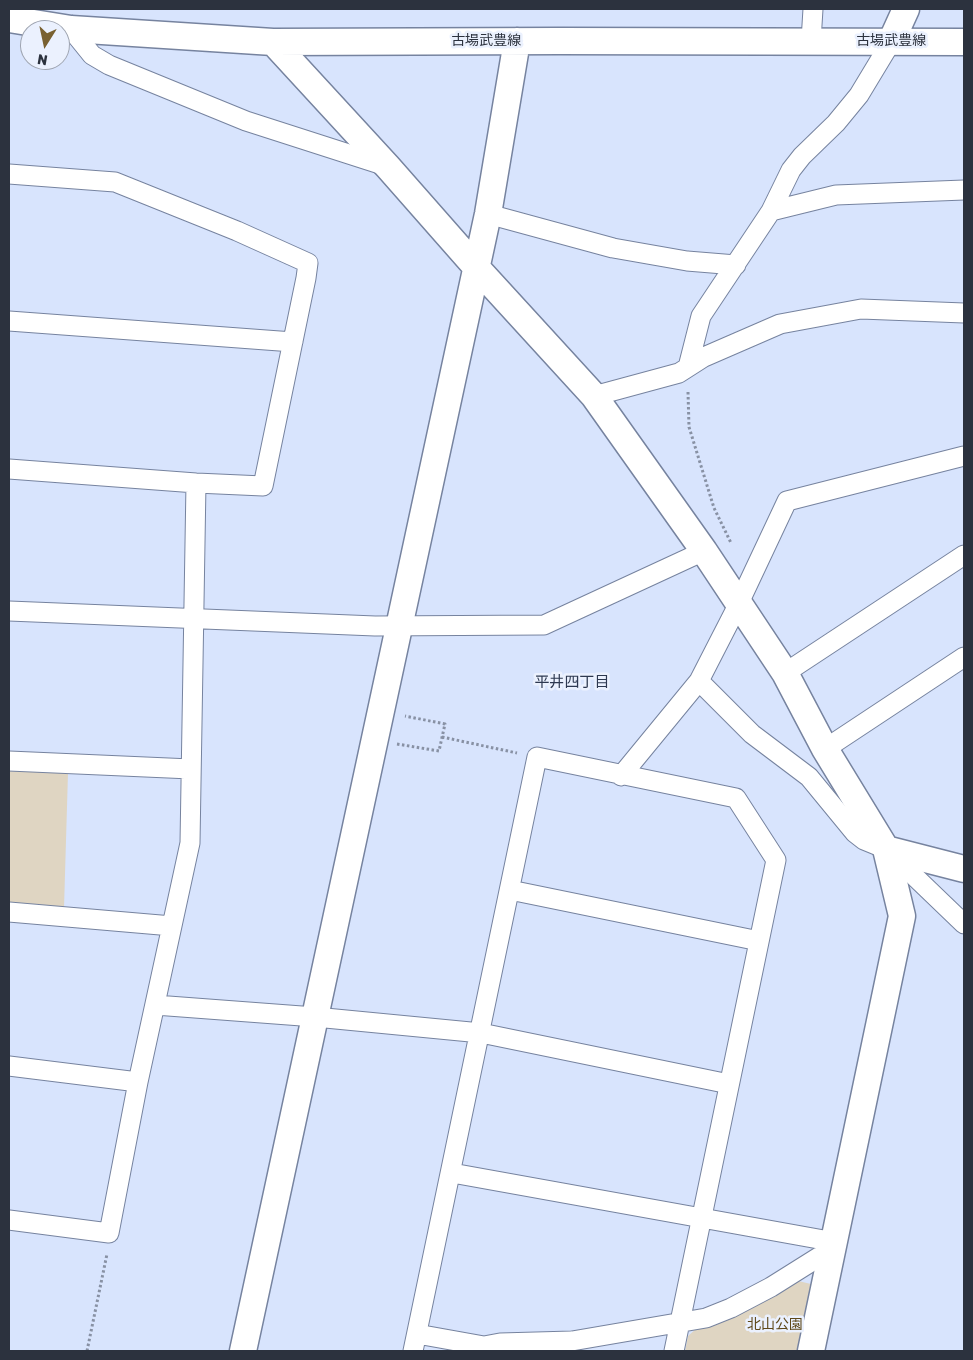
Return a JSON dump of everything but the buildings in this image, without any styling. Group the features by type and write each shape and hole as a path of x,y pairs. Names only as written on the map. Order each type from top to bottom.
{"street":[{"path":"811,41 813,9"},
{"path":"688,367 701,316 770,211 791,170 802,156 836,123 859,95 891,42 906,9"},
{"name":"古場武豊線","path":"9,19 71,29 274,42 964,42"},
{"path":"71,29 92,55 109,65 246,121 388,167"},
{"path":"243,1351 488,214 517,41"},
{"path":"274,42 594,396 704,551 744,592 825,749 886,849 964,924"},
{"path":"9,174 114,182 237,231 308,263 263,486 9,469"},
{"path":"770,211 836,194 964,190"},
{"path":"488,214 612,248 687,261 736,265"},
{"path":"594,396 679,373 704,357 780,324 861,309 964,313"},
{"path":"9,321 293,342"},
{"path":"621,776 699,681 787,502 964,456"},
{"path":"9,1220 109,1233 138,1082 190,843 196,483"},
{"path":"9,611 400,627 544,625 704,551"},
{"path":"785,673 964,555"},
{"path":"825,749 964,657"},
{"path":"699,681 752,734 809,777 855,833 864,840 886,849 964,869"},
{"path":"674,1351 680,1322 701,1219 729,1084 776,860 736,798 621,776 537,757 481,1033 415,1342 484,1346 500,1343 572,1341 680,1322 706,1318 752,1298 822,1255 835,1242"},
{"path":"9,761 191,769"},
{"path":"811,1351 902,916 886,849"},
{"path":"510,890 759,941"},
{"path":"9,912 172,926"},
{"path":"155,1005 315,1017 481,1033 729,1084"},
{"path":"9,1066 138,1082"},
{"path":"452,1172 835,1242"}],"path":[{"path":"688,367 689,427 714,508 744,592"},
{"path":"397,744 439,752 445,724 403,716"},
{"path":"442,738 537,757"},
{"path":"87,1351 109,1244 109,1233"}],"green space":[{"path":"9,771 68,773 64,908 9,903"},
{"name":"北山公園","path":"794,1280 811,1284 797,1351 685,1351 688,1336 697,1328 712,1326 775,1295"}],"district":[{"name":"平井四丁目","path":"572,683"}]}
